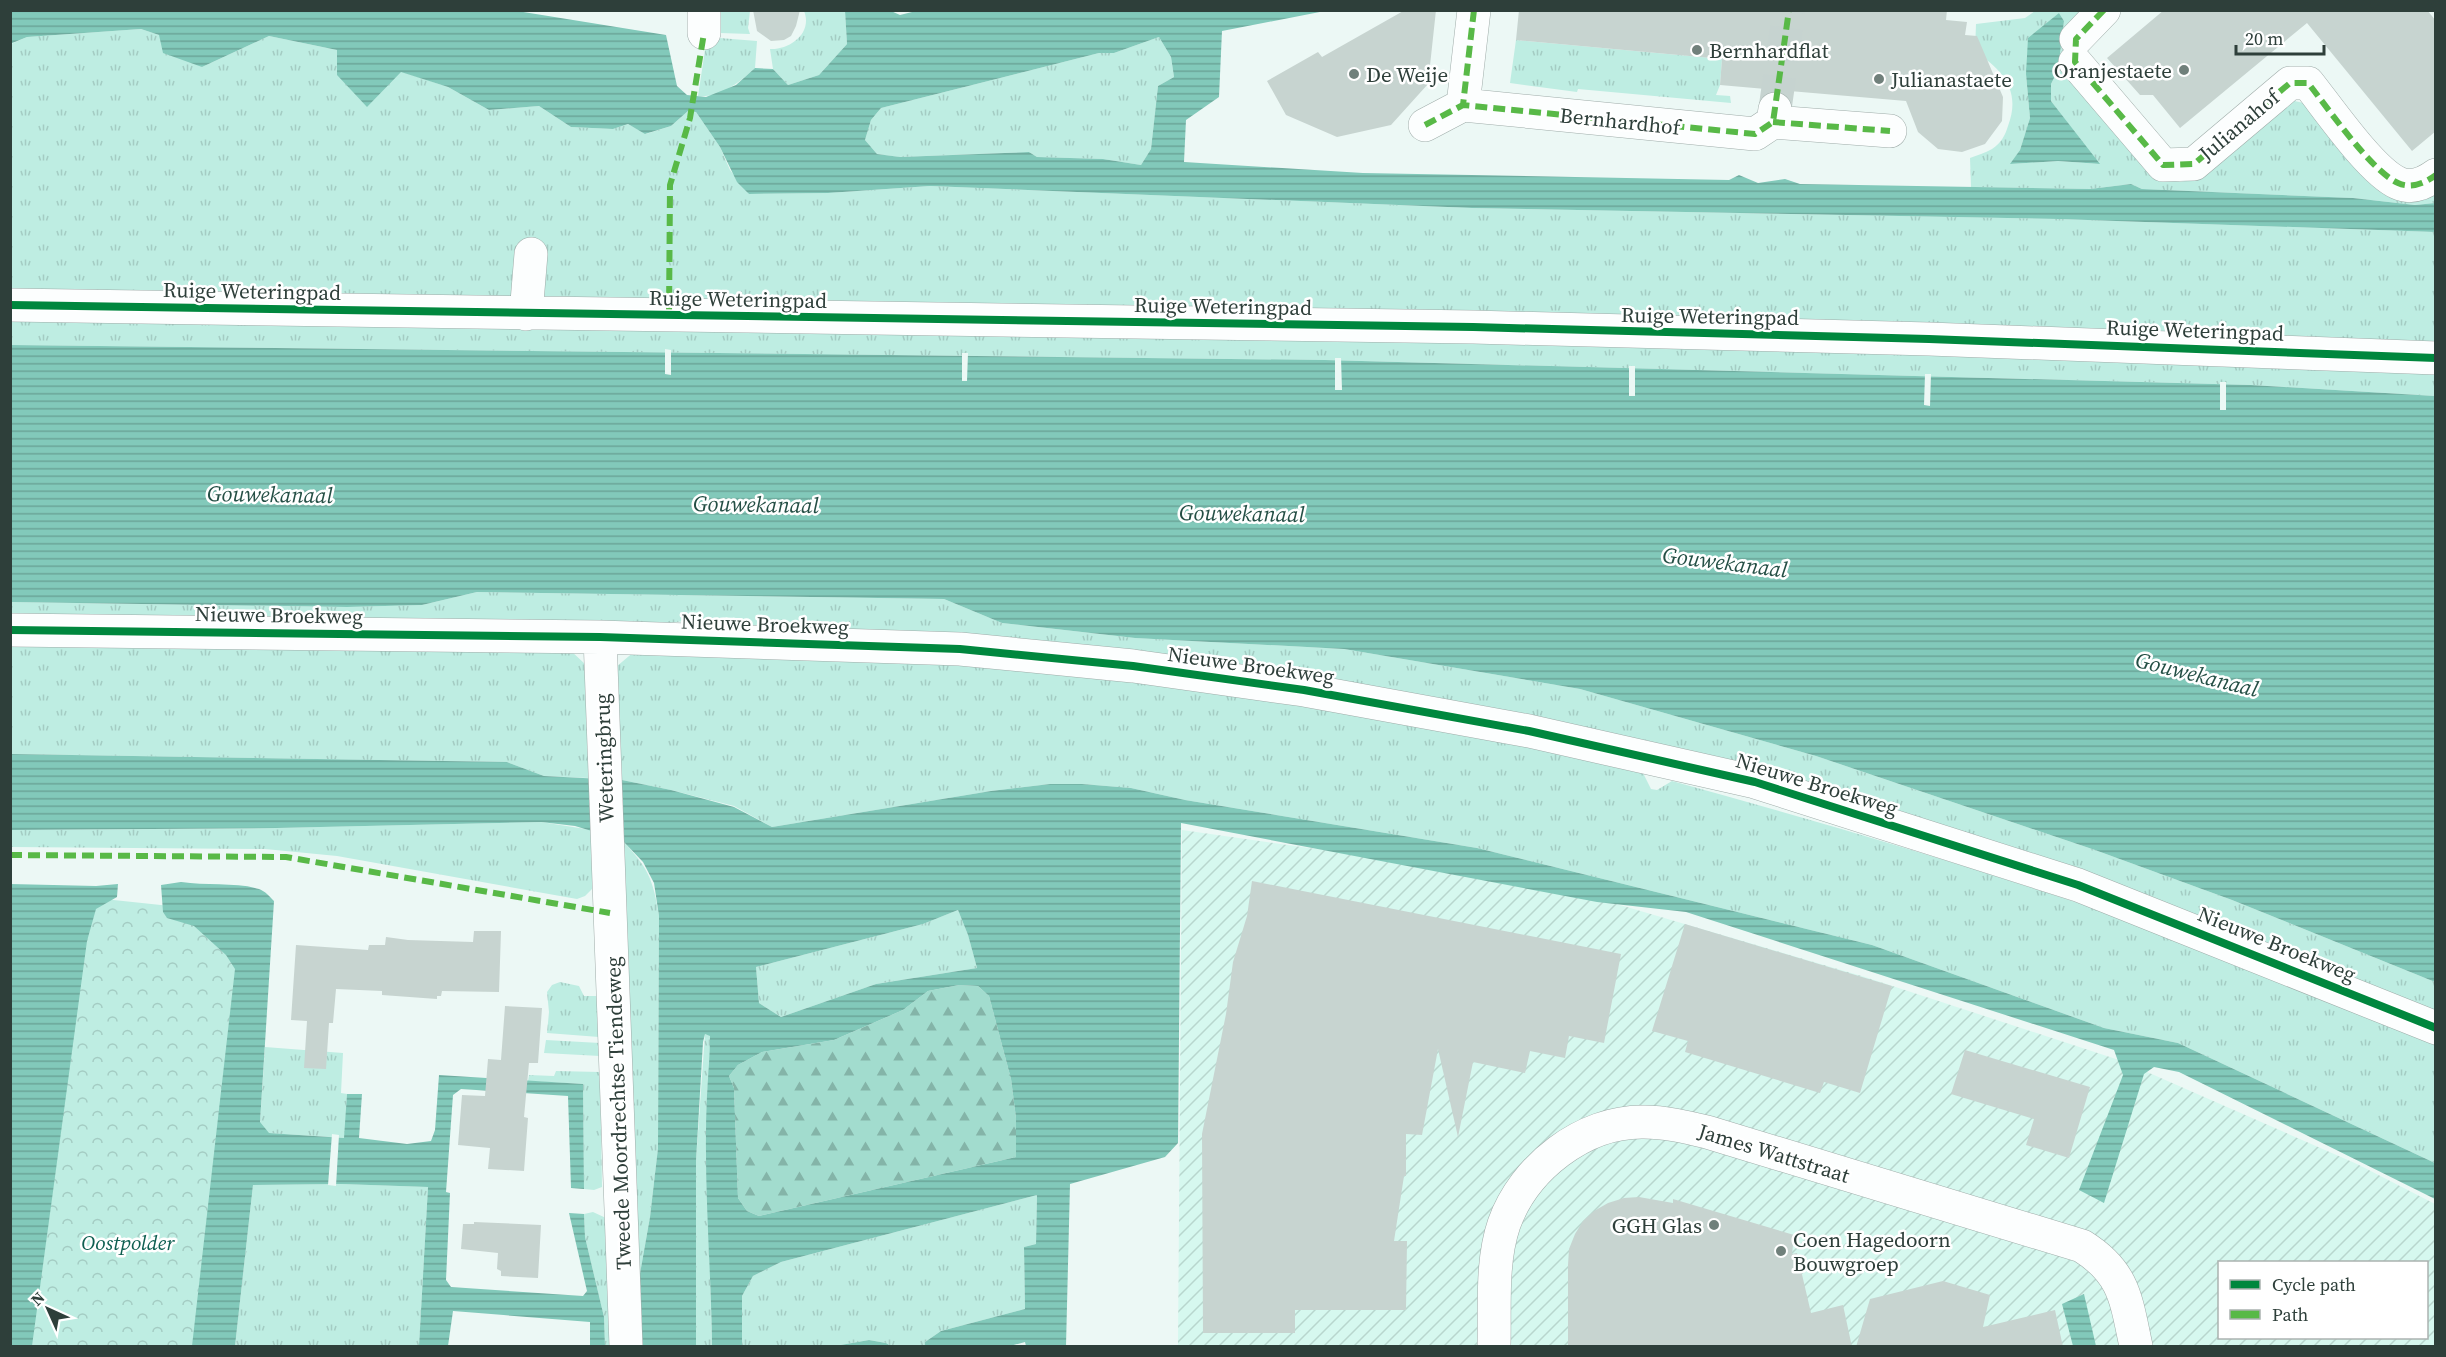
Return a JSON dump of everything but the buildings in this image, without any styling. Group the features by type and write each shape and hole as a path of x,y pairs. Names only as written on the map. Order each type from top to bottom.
{"street":[{"path":"1425,125 1463,105 1474,10"},
{"name":"Julianahof","path":"2104,10 2076,50 2163,165 2194,164 2290,83 2308,83 2379,170 2399,184 2424,184 2436,174"},
{"name":"Bernhardhof","path":"1463,105 1755,134 1774,116 1890,131"},
{"path":"526,314 531,254"},
{"name":"Ruige Weteringpad","path":"10,305 1473,327 2047,343 2436,358"},
{"name":"Nieuwe Broekweg","path":"10,630 600,637 960,649 1122,665 1304,690 1529,731 1755,782 2078,885 2436,1028"},
{"name":"Weteringbrug","path":"600,637 608,879"},
{"name":"Tweede Moordrechtse Tiendeweg","path":"608,879 626,1347"},
{"name":"James Wattstraat","path":"1494,1347 1497,1258 1504,1225 1516,1197 1533,1174 1558,1151 1575,1141 1612,1126 1642,1121 1672,1124 1707,1132 2082,1246 2098,1256 2115,1274 2126,1297 2136,1347"}],"shaded area":[{"path":"1182,830 1535,880 1865,977 2122,1061 2357,1164 2435,1204 2435,1346 1178,1346"}],"green space":[{"path":"715,11 750,11 748,28 750,34 720,33 721,23 714,22"},
{"path":"804,11 845,11 847,44 819,75 788,85 773,69 770,49 785,47 798,39 805,26"},
{"path":"2035,11 2085,11 2067,61 2164,179 2180,182 2195,179 2290,100 2308,104 2435,194 2435,203 2415,205 2353,198 2142,189 2131,184 2090,189 1971,187 1970,158 1992,149 2000,142 2012,114 2011,92 2002,74 1975,52 1976,24 2025,18","holes":["2059,13 2064,21 2058,70 2051,84 2051,101 2099,164 2058,161 2011,164 2020,150 2030,118 2026,74"]},
{"path":"141,29 159,35 202,67 269,36 337,50 448,87 489,110 539,106 571,127 613,129 628,124 646,134 671,126 688,111 696,112 720,147 730,170 749,194 828,193 930,186 1472,208 2059,219 2436,232 2435,396 2251,385 1325,360 11,345 11,44 27,37"},
{"path":"707,37 757,41 755,68 722,92 698,96"},
{"path":"1159,37 1171,57 1174,77 1158,86 1151,149 1141,165 1103,159 1037,157 1029,152 899,157 877,154 865,140 871,120 881,108 1099,53 1114,53"},
{"path":"1516,40 1722,59 1720,85 1716,95 1730,96 1731,103 1578,89 1577,92 1510,83"},
{"path":"477,592 944,599 1002,623 1135,638 1344,649 1580,689 1816,756 2095,850 2232,900 2435,982 2435,1022 1603,742 739,630 691,621 643,629 11,622 11,602 347,607 422,605"},
{"path":"11,639 570,650 585,664 589,778 544,776 507,762 11,754"},
{"path":"635,651 1017,662 1377,715 1642,771 1651,789 1657,790 1672,781 1969,867 2115,916 2282,978 2435,1045 2435,1163 2178,1043 2104,1028 1872,945 1477,848 1185,800 1131,788 1082,784 1050,784 991,791 772,827 734,806 622,780 616,667"},
{"path":"541,822 592,830 592,889 585,896 577,899 337,856 265,849 11,847 11,830 276,828"},
{"path":"622,840 648,874 659,916 658,1148 650,1217 638,1285"},
{"name":"Oostpolder","path":"76,896 189,908 229,942 254,1005 212,1346 17,1346"},
{"path":"958,910 977,968 876,984 781,1017 759,1003 756,967 923,924"},
{"path":"560,982 579,986 584,996 598,996 599,1037 547,1033 549,1012 547,992 552,985"},
{"path":"959,985 978,986 989,996 1011,1079 1016,1118 1016,1157 759,1216 747,1211 738,1198 734,1088 729,1076 738,1065 762,1052 834,1040 903,1010 928,991"},
{"path":"705,1034 710,1035 707,1161 712,1346 696,1346 696,1161"},
{"path":"546,1040 600,1043 600,1056 544,1053"},
{"path":"265,1047 343,1053 341,1093 347,1094 345,1138 268,1133 260,1123"},
{"path":"556,1071 600,1072 602,1187 594,1190 584,1189 583,1084 528,1081 529,1075 554,1076"},
{"path":"341,1184 428,1187 419,1346 235,1346 253,1185"},
{"path":"1037,1195 1036,1244 1024,1247 1025,1309 941,1331 925,1342 925,1346 891,1346 869,1340 835,1346 742,1346 742,1296 753,1276 781,1262"},
{"path":"593,1212 606,1218 613,1346 605,1346 604,1317 585,1237 584,1214"}],"water":[{"path":"511,10 666,35 677,86 687,95 706,97 736,85 755,68 773,69 788,85 819,75 847,44 845,11 891,11 900,15 916,11 1325,11 1222,31 1219,97 1186,120 1184,162 1363,173 1729,180 1739,175 1758,183 1785,179 1800,184 2090,189 2131,184 2142,189 2353,198 2415,205 2435,203 2435,232 2059,219 1472,208 930,186 828,193 749,194 737,182 720,147 696,112 688,111 671,126 645,134 628,124 613,129 571,127 539,106 489,110 448,87 401,72 367,107 337,75 337,50 269,36 202,67 163,53 159,35 141,29 27,37 10,44 11,11","holes":["1159,37 1171,57 1174,77 1158,86 1151,149 1141,165 1103,159 1037,157 1029,152 900,157 877,154 865,140 871,120 881,108 1099,53 1114,53"]},
{"path":"2059,13 2064,21 2058,70 2051,84 2051,101 2100,164 2058,161 2010,164 2020,150 2030,118 2026,74 2028,38"},
{"name":"Gouwekanaal","path":"11,345 1325,360 2251,385 2435,396 2435,982 2232,900 2095,850 1816,756 1580,689 1344,649 1135,638 1002,623 944,599 477,592 422,605 347,607 11,602"},
{"path":"11,754 507,762 544,776 622,780 671,790 734,807 772,827 991,791 1050,784 1131,788 1185,800 1477,848 1872,945 2104,1028 2178,1043 2435,1163 2435,1199 2179,1072 2154,1067 2144,1074 2104,1203 2079,1190 2123,1075 2114,1050 1686,912 1597,902 1181,823 1178,1143 1165,1157 1070,1184 1066,1346 1026,1346 1025,1342 1010,1346 925,1346 925,1342 941,1331 1025,1309 1024,1247 1036,1244 1037,1195 781,1262 753,1276 742,1296 742,1346 712,1346 706,1157 710,1036 705,1034 696,1161 696,1346 638,1346 638,1285 650,1217 658,1148 659,916 654,883 643,862 622,840 575,826 541,822 276,828 11,830","holes":["958,910 977,968 876,984 781,1017 759,1003 756,967 923,924","959,985 978,986 989,996 1011,1079 1016,1118 1016,1157 759,1216 747,1211 738,1198 734,1088 729,1076 738,1065 762,1052 834,1040 903,1010 928,991"]},
{"path":"181,882 250,887 263,891 274,901 260,1122 269,1133 344,1138 347,1094 362,1094 359,1138 407,1144 431,1141 435,1130 439,1075 583,1084 584,1189 571,1188 568,1096 461,1089 453,1095 446,1192 450,1193 446,1280 451,1287 583,1296 587,1291 569,1213 584,1214 585,1237 604,1317 605,1346 590,1346 590,1322 453,1311 448,1346 419,1346 428,1187 341,1184 253,1185 235,1346 192,1346 235,969 226,955 194,926 167,918 163,912 161,885"},
{"path":"10,884 96,886 118,884 117,897 96,909 87,941 32,1346 10,1346"},
{"path":"2084,1294 2096,1346 2073,1346 2062,1304"},
{"path":"869,1340 891,1346 835,1346"}],"pier":[{"path":"665,349 671,350 671,375 665,374"},
{"path":"962,353 968,353 967,381 962,381"},
{"path":"1335,358 1341,358 1342,390 1335,390"},
{"path":"1629,366 1635,366 1635,396 1629,396"},
{"path":"1925,374 1931,374 1930,406 1924,405"},
{"path":"2220,382 2226,382 2226,410 2220,410"},
{"path":"332,1134 339,1135 336,1186 328,1185"}],"tunnel":[{"path":"1775,109 1789,10"}],"marked path":[{"path":"1474,10 1463,105 1755,134 1773,122 1789,10"},
{"path":"2104,10 2076,39 2075,62 2163,165 2194,164 2290,83 2308,83 2363,153 2387,176 2403,185 2413,185 2423,183 2436,175"},
{"path":"669,316 670,185 690,118 704,33"},
{"path":"1425,125 1463,105"},
{"path":"1773,122 1890,131"},
{"path":"10,855 286,857 610,913"}],"cycle path":[{"path":"10,305 1473,327 1929,339 2436,358"},
{"path":"10,630 600,637 960,649 1133,666 1304,690 1529,731 1755,782 2078,885 2436,1028"}],"place":[{"name":"Bernhardflat","path":"1697,50"},
{"name":"Oranjestaete","path":"2184,70"},
{"name":"De Weije","path":"1354,74"},
{"name":"Julianastaete","path":"1879,79"},
{"name":"GGH Glas","path":"1714,1225"},
{"name":"Coen Hagedoorn Bouwgroep","path":"1781,1251"}]}
